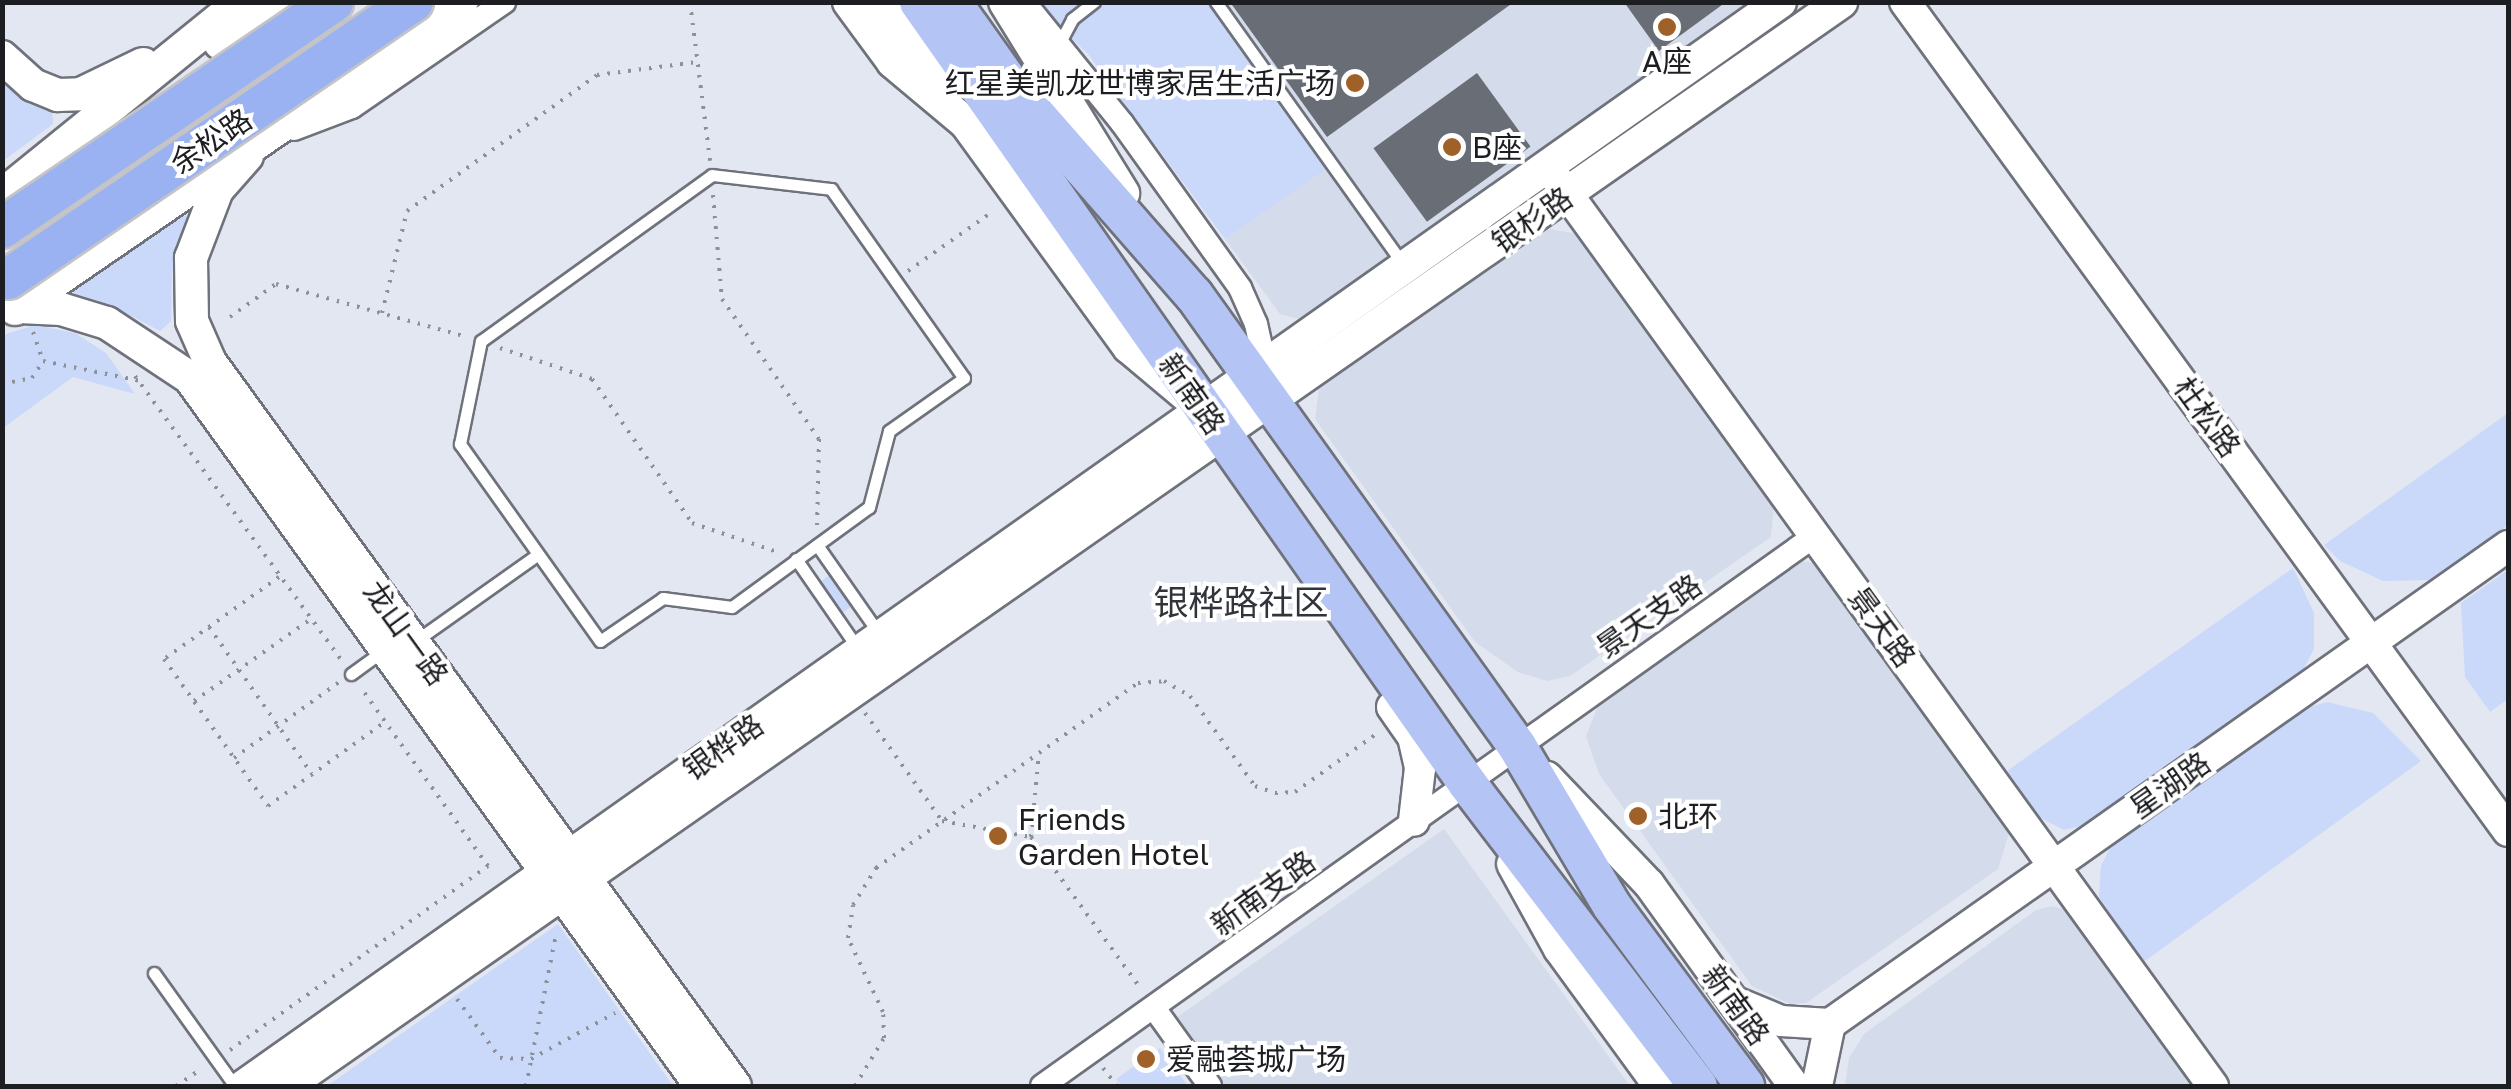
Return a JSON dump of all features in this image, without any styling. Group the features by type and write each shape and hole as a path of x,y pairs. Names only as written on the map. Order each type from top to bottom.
{"highway":[{"name":"余松路","path":"2,228 334,2"},
{"name":"余松路","path":"15,306 413,2"}],"main road":[{"path":"2,195 208,38 240,2"},
{"path":"2,57 33,85 82,94 278,2"},
{"path":"15,306 247,156 462,2"},
{"path":"850,2 893,62 966,123"},
{"path":"884,2 966,123 1129,347 1212,423"},
{"name":"新南路","path":"919,2 1467,783 1698,1086"},
{"name":"新南路","path":"952,2 1016,92 1194,296 1262,381 1517,746 1612,906 1744,1086"},
{"path":"981,2 1085,138 1194,296"},
{"path":"1005,2 1085,138"},
{"name":"银杉路","path":"1212,423 1406,267 1780,2"},
{"name":"银杉路","path":"1262,381 1568,194 1842,2"},
{"name":"龙山一路","path":"247,156 217,190 191,258 192,321 210,362 701,1086"},
{"name":"龙山一路","path":"15,306 61,309 107,323 190,378 399,646"},
{"name":"银桦路","path":"295,1084 564,884 1212,423"},
{"name":"龙山一路","path":"564,884 734,1086"},
{"name":"银桦路","path":"244,1086 564,884"}],"street":[{"path":"276,135 352,108 504,2"},
{"path":"1024,2 1240,288 1262,381"},
{"name":"杜松路","path":"1905,2 2508,831"},
{"name":"景天路","path":"1548,168 2213,1086"},
{"name":"景天支路","path":"1517,746 1816,535"},
{"name":"星湖路","path":"1830,1024 2508,546"},
{"path":"1363,637 1367,671 1400,718 1420,768 1414,821"},
{"name":"新南支路","path":"1042,1086 1517,746"},
{"name":"新南路","path":"1517,746 1649,884 1794,1086"},
{"name":"新南路","path":"1467,783 1560,949 1659,1086"},
{"path":"1733,1001 1781,1020 1830,1024 1817,1086"},
{"path":"1154,1008 1210,1086"}],"lane":[{"path":"1085,138 1060,47 1062,32 1094,2"},
{"path":"1216,2 1406,267"},
{"path":"712,176 831,189 964,378 889,431 869,508 732,607 663,598 600,641 460,444 481,341 712,176"},
{"path":"817,544 873,663"},
{"path":"351,674 538,555"},
{"path":"796,559 873,663"},
{"path":"154,973 234,1086"}],"path":[{"path":"690,2 712,176 722,299 819,439 817,544"},
{"path":"382,314 407,211 596,75 697,62"},
{"path":"896,280 992,212"},
{"path":"230,317 276,284 481,341 592,379 692,524 796,559"},
{"path":"15,306 43,360 141,382 488,866 176,1086"},
{"path":"2,384 32,378 43,360"},
{"path":"280,576 164,658 268,806 385,722"},
{"path":"194,701 311,618"},
{"path":"209,627 312,774"},
{"path":"873,663 942,821"},
{"path":"234,758 351,674"},
{"path":"855,1086 884,1038 883,1012 848,938 853,906 876,868 1138,683 1164,681 1190,696 1255,786 1295,792 1400,718"},
{"path":"1039,753 1031,837 1154,1008"},
{"path":"942,821 1031,837"},
{"path":"526,1086 564,884"},
{"path":"455,996 500,1058 530,1059 619,1011"}],"shaded area":[{"path":"1034,3 1207,3 1326,169 1225,239 1088,54"},
{"path":"1207,3 1752,3 1307,321 1280,314 1225,239 1325,169"},
{"path":"2,75 52,109 53,124 3,161"},
{"path":"176,213 188,217 172,273 171,321 160,331 116,308 74,296 72,282"},
{"path":"1549,229 1580,234 1774,505 1771,537 1570,676 1547,681 1518,672 1475,642 1315,419 1319,387"},
{"path":"35,325 75,333 106,353 135,394 73,377 3,428 3,335"},
{"path":"2508,413 2508,525 2432,580 2383,581 2340,561 2324,545"},
{"path":"1803,561 1823,565 2003,814 2009,833 1998,869 1806,1003 1790,1004 1752,986 1599,774 1586,736 1598,706"},
{"path":"2293,568 2314,613 2314,649 2303,670 2091,824 2064,830 2041,818 2007,771"},
{"path":"2508,570 2508,699 2490,712 2465,677 2461,603"},
{"path":"830,575 852,606 840,614 819,583"},
{"path":"2327,702 2373,713 2421,761 2142,963 2099,897 2101,866 2112,844 2303,709"},
{"path":"1444,829 1630,1086 1195,1086 1156,1032"},
{"path":"2052,906 2073,912 2200,1086 1845,1086 1849,1058 1864,1034 2036,910"},
{"path":"558,924 673,1086 327,1086 455,996"},
{"path":"1160,1048 1188,1086 1122,1086 1116,1079"}],"building":[{"name":"红星美凯龙世博家居生活广场","path":"1230,2 1514,2 1327,137"},
{"name":"A座","path":"1624,2 1726,2 1659,51"},
{"name":"B座","path":"1477,73 1530,147 1427,222 1373,148"}],"place":[{"name":"A座","path":"1667,27"},
{"name":"红星美凯龙世博家居生活广场","path":"1355,83"},
{"name":"B座","path":"1452,147"},
{"name":"北环","path":"1638,816"},
{"name":"Friends Garden Hotel","path":"998,836"},
{"name":"爱融荟城广场","path":"1146,1059"}],"district":[{"name":"银桦路社区","path":"1241,602"}]}
